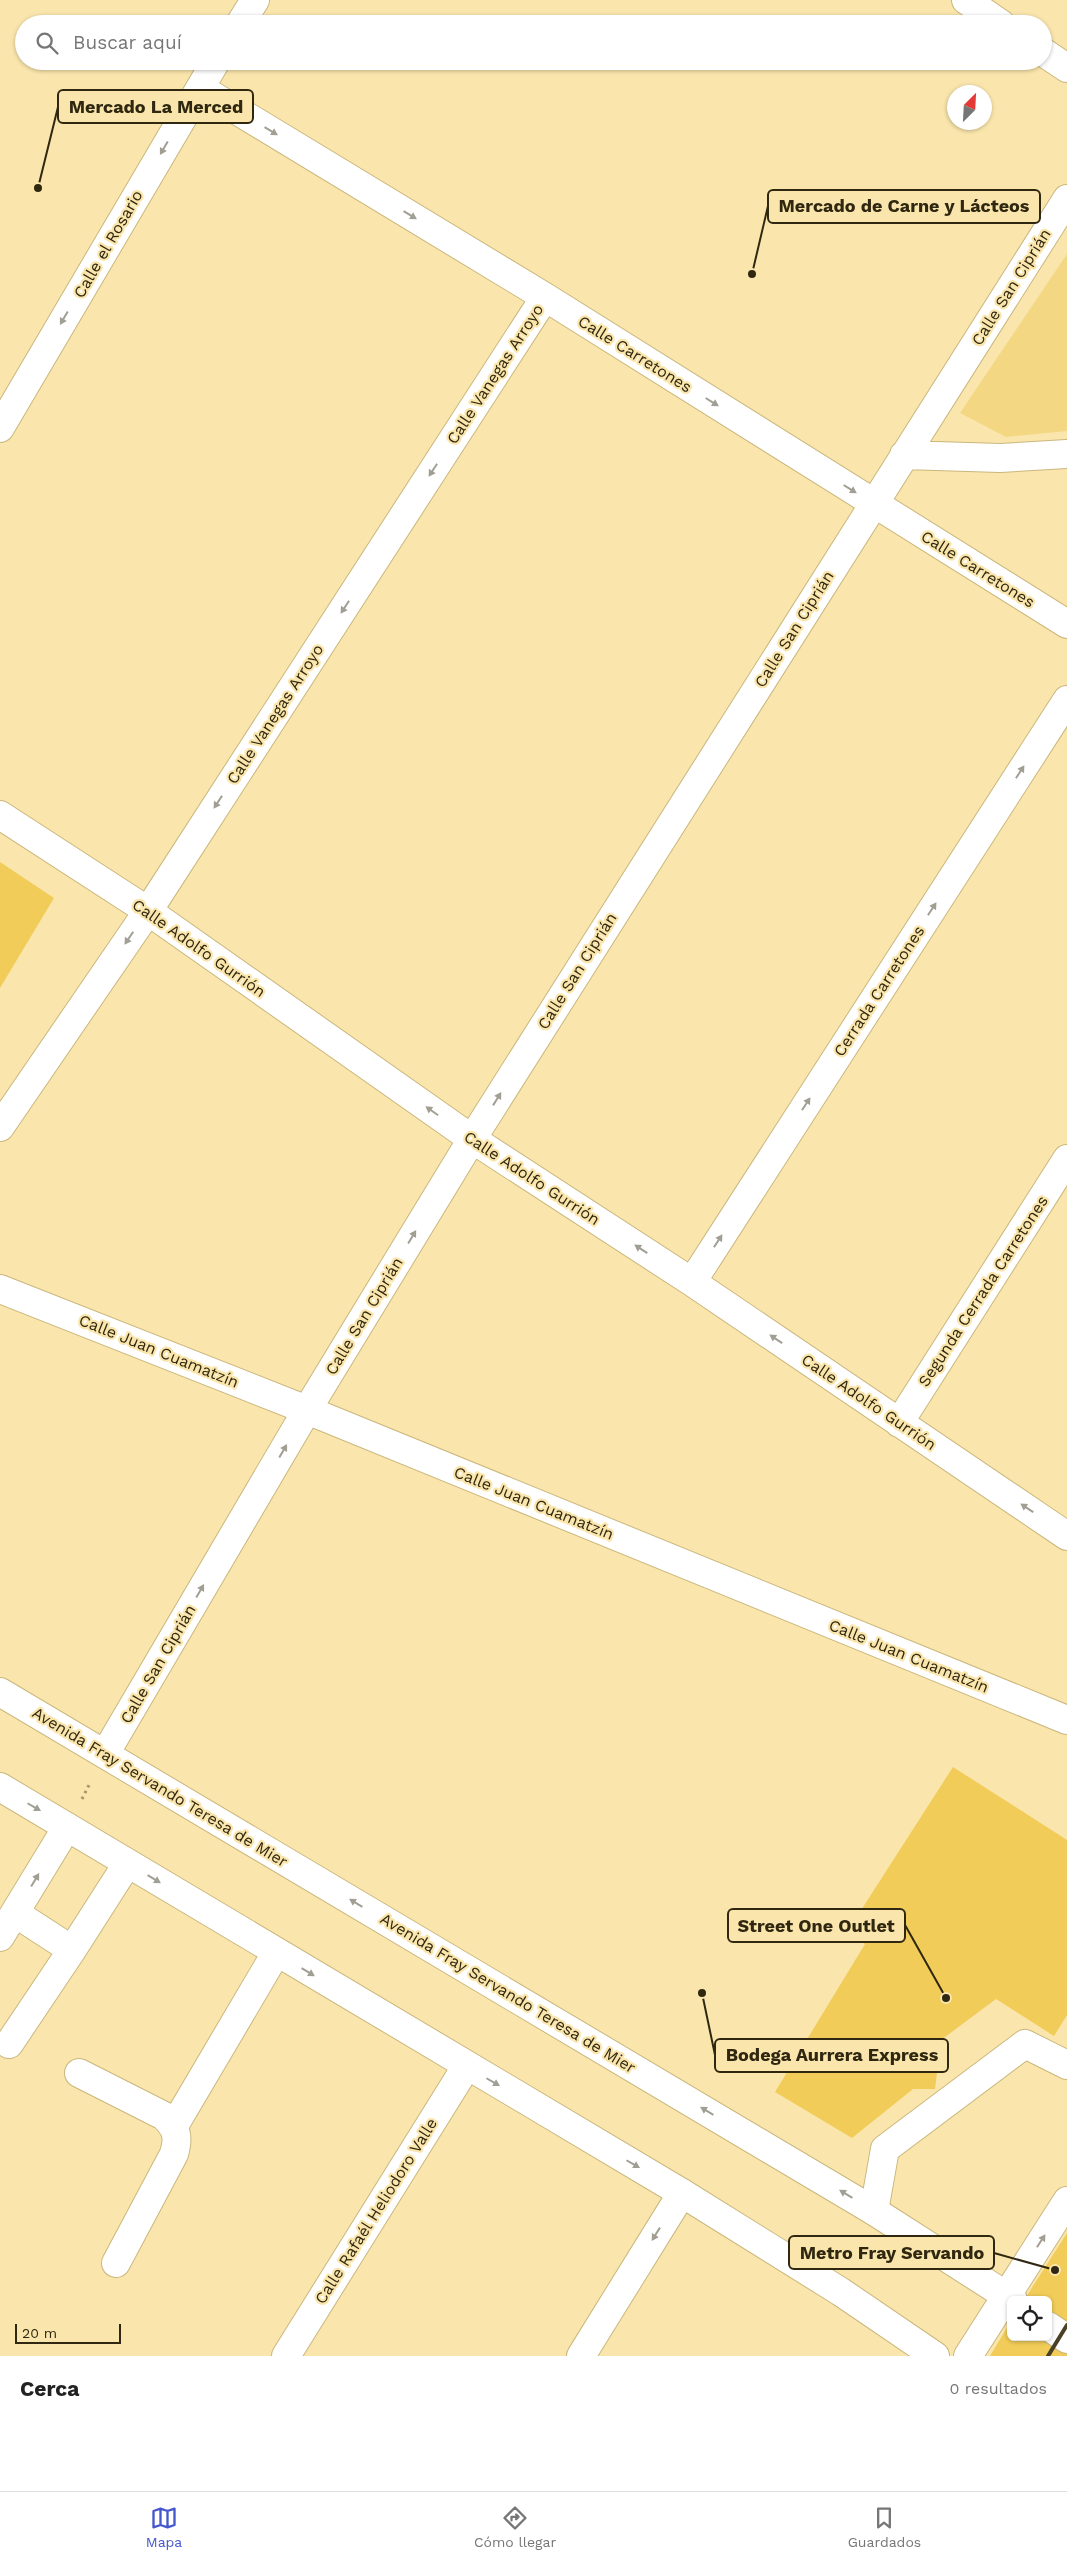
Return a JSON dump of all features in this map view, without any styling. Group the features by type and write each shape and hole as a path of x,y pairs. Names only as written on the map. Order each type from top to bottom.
{"street":[{"path":"246,15 255,0"},
{"path":"966,0 988,15"},
{"path":"1052,58 1067,68"},
{"name":"Calle el Rosario","path":"0,428 211,70"},
{"name":"Calle Carretones","path":"200,88 545,297 1067,624"},
{"name":"Calle San Ciprián","path":"105,1754 307,1410 472,1139 1067,199"},
{"name":"Calle Vanegas Arroyo","path":"0,1128 148,912 545,297"},
{"path":"904,455 1000,458 1067,454"},
{"name":"Cerrada Carretones","path":"692,1282 1067,700"},
{"name":"Calle Adolfo Gurrión","path":"0,815 148,912 472,1139 692,1282 1067,1536"},
{"name":"Segunda Cerrada Carretones","path":"899,1423 1067,1159"},
{"name":"Calle Juan Cuamatzín","path":"0,1289 307,1410 1067,1720"},
{"name":"Avenida Fray Servando Teresa de Mier","path":"0,1692 874,2211 1008,2296"},
{"path":"0,1787 68,1826 127,1864 466,2067 682,2193 841,2292 935,2356"},
{"path":"0,1937 68,1826"},
{"path":"9,2044 127,1864"},
{"path":"15,1913 72,1950"},
{"path":"174,2126 276,1953"},
{"path":"874,2211 885,2149 1025,2044 1067,2065"},
{"name":"Calle Rafaél Heliodoro Valle","path":"286,2356 466,2067"},
{"path":"80,2073 164,2116 174,2126 178,2140 174,2154 116,2263"},
{"path":"581,2356 682,2193"},
{"path":"1011,2296 1067,2201"},
{"path":"968,2356 1007,2301"},
{"path":"1052,2329 1067,2339"}],"path":[{"path":"68,1826 105,1754"}],"shaded area":[{"path":"1067,254 1067,431 1006,437 960,413"}],"building":[{"path":"0,862 54,898 0,988"},
{"path":"953,1767 1067,1840 1067,2015 1054,2036 996,1999 941,2040 935,2089 913,2089 852,2138 775,2092 865,1944 847,1932"},
{"path":"1067,2233 1067,2356 990,2356 1007,2328 1007,2341 1052,2341 1052,2296 1027,2296"}],"railway":[{"path":"1048,2356 1067,2325"}],"place":[{"name":"Mercado La Merced","path":"38,188"},
{"name":"Mercado de Carne y Lácteos","path":"752,274"},
{"name":"Bodega Aurrera Express","path":"702,1993"},
{"name":"Street One Outlet","path":"946,1998"},
{"name":"Metro Fray Servando","path":"1055,2270"}]}
